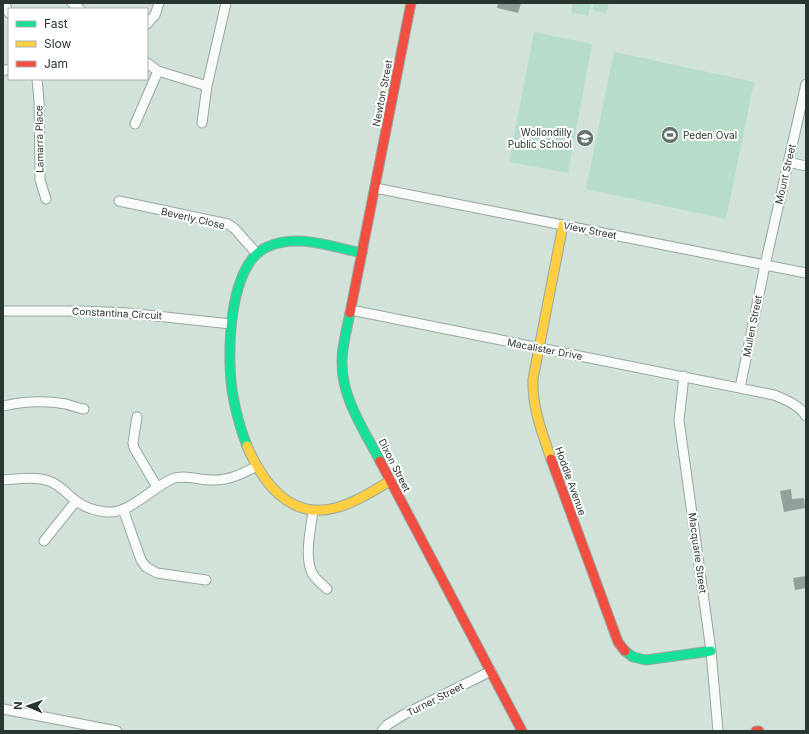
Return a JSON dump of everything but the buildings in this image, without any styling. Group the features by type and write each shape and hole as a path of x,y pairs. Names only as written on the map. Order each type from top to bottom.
{"street":[{"path":"148,23 155,15 159,3"},
{"path":"202,123 207,86 226,3"},
{"name":"Newton Street","path":"375,188 411,3"},
{"path":"148,64 158,71 207,86"},
{"path":"135,124 158,71"},
{"name":"Lamarra Place","path":"37,80 39,101 40,180 46,199"},
{"name":"Mount Street","path":"765,264 806,84"},
{"path":"788,162 806,166"},
{"name":"View Street","path":"375,188 806,273"},
{"name":"Dixon Street","path":"375,188 341,363 343,381 349,400 390,481 522,731"},
{"name":"Beverly Close","path":"119,201 228,224 235,229 257,254"},
{"name":"Hoddle Avenue","path":"563,225 534,372 532,391 534,410 618,642 625,652 636,658 646,660 711,651"},
{"path":"362,253 305,242 295,242 276,244 257,254 248,263 242,275 236,297 231,324 230,373 234,400 241,426 257,466 269,485 278,495 288,502 300,508 313,511 333,509 343,506 390,481"},
{"name":"Mullen Street","path":"740,388 765,264"},
{"name":"Constantina Circuit","path":"3,311 83,310 128,313 231,324"},
{"name":"Macalister Drive","path":"351,310 774,395 789,401 806,416"},
{"name":"Macquarie Street","path":"684,376 679,420 711,651 718,731"},
{"path":"3,406 22,402 39,401 63,404 84,409"},
{"path":"137,417 133,443 134,448 158,487"},
{"path":"3,480 34,478 50,481 85,506 108,512 123,509 172,478 180,477 224,480 238,476 257,466"},
{"path":"44,541 76,501"},
{"path":"123,509 141,560 146,567 157,573 206,580"},
{"path":"313,511 309,562 312,573 327,589"},
{"name":"Turner Street","path":"382,731 387,725 398,718 490,670"},
{"path":"3,709 118,731"}],"green space":[{"path":"573,3 591,3 588,16 571,12"},
{"path":"594,3 609,3 606,13 593,10"},
{"path":"534,32 592,44 568,173 509,162"},
{"name":"Peden Oval","path":"614,52 754,82 726,219 586,189"}],"traffic: fast":[{"path":"247,446 236,411 230,374 233,312 237,291 244,272 254,257 267,247 290,241 314,242 362,253"},
{"path":"350,313 342,355 345,387 355,413 380,461"},
{"path":"625,651 633,657 646,660 711,651"}],"traffic: slow":[{"path":"551,459 536,410 533,379 563,225"},
{"path":"247,446 261,473 270,485 280,495 305,509 319,510 342,506 364,496 390,481"}],"traffic: jam":[{"path":"350,313 411,3"},
{"path":"551,459 618,642 625,651"},
{"path":"380,461 522,731"}],"place":[{"name":"Peden Oval","path":"670,135"},
{"name":"Wollondilly Public School","path":"585,138"}]}
